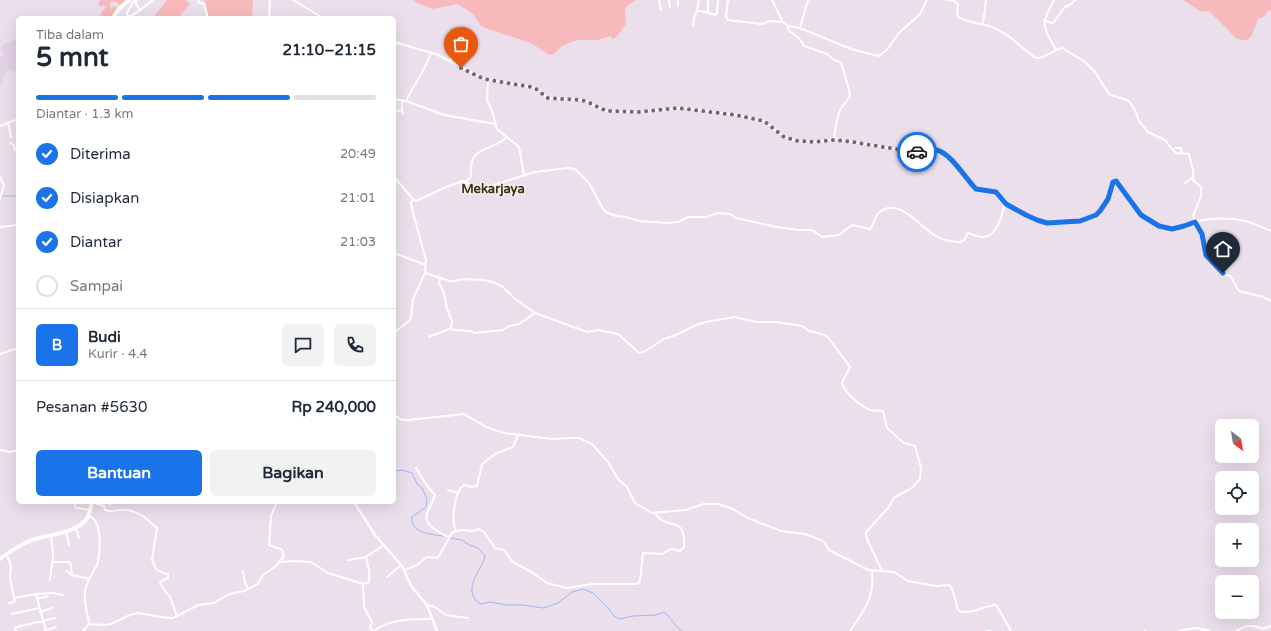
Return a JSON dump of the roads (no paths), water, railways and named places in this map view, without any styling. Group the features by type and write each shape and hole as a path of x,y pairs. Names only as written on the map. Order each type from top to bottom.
{"highway":[{"path":"114,16 128,0"},
{"path":"0,559 27,543 76,528 86,519 91,504"}],"street":[{"path":"128,16 126,13 134,0"},
{"path":"137,0 135,2 140,10"},
{"path":"130,16 153,0"},
{"path":"198,0 199,3 204,4 207,16"},
{"path":"269,16 270,0"},
{"path":"293,0 320,16"},
{"path":"659,0 661,10"},
{"path":"669,0 670,7"},
{"path":"678,0 678,6"},
{"path":"692,26 699,0"},
{"path":"708,0 708,12"},
{"path":"697,11 717,14 718,0"},
{"path":"728,0 726,17 728,20 762,24 769,21 783,22"},
{"path":"772,0 789,31 799,38 804,46 826,54 834,60 840,62 842,65 850,96 840,110 834,140"},
{"path":"800,28 808,0"},
{"path":"786,25 800,28 851,49 878,56 886,52 899,33 920,14 927,0"},
{"path":"947,0 958,4 957,15 960,19 1001,30 1036,58 1047,56 1056,50 1063,48 1084,61 1095,72 1108,93 1127,99 1130,102 1139,121 1146,130 1165,140 1173,150 1178,153 1189,154 1194,180 1201,187 1200,196 1193,216 1202,234 1206,255 1222,273 1230,276 1238,290 1263,297 1271,301"},
{"path":"982,24 986,0"},
{"path":"1054,0 1044,20 1045,28 1056,50"},
{"path":"1044,20 1052,23 1065,7 1075,0"},
{"path":"396,43 431,53 488,80 531,87 538,90 547,98 581,100 608,112 622,110 640,112 685,108 743,116 764,121 784,137 798,141 815,142 834,140 859,142 914,152 928,150 939,151 948,157 976,189 996,192 1005,203 1029,217 1046,223 1083,220 1096,215 1108,199 1113,182 1116,181 1141,215 1159,226 1172,229 1195,222 1212,219 1245,221 1271,231"},
{"path":"450,61 454,43"},
{"path":"459,67 462,49"},
{"path":"406,101 423,71 431,53"},
{"path":"488,80 487,100 492,110 495,124 498,131 519,147 524,176"},
{"path":"396,99 406,101 435,113 495,124"},
{"path":"402,100 403,114"},
{"path":"396,112 402,110"},
{"path":"0,126 16,120"},
{"path":"8,122 11,137"},
{"path":"396,179 416,201 449,186 466,182 471,178 470,165 473,159 485,148 507,137"},
{"path":"11,143 14,145 16,150"},
{"path":"1175,148 1181,148 1182,154"},
{"path":"466,182 472,187 480,189 545,170 568,168 575,169 589,183 606,212 613,215 639,221 670,223 678,222 688,217 704,217 718,213 730,214 736,218 776,227 812,230 822,237 839,234 852,225 870,229 879,213 894,207 907,214 936,236 960,242 964,240 968,233 980,237 992,234 996,229 1005,203"},
{"path":"0,177 4,185 0,199"},
{"path":"1184,184 1193,177"},
{"path":"396,331 411,319 413,299 425,273 426,265 411,203 413,199"},
{"path":"0,227 16,225"},
{"path":"396,254 426,265"},
{"path":"425,273 450,281 463,278 493,282 503,287 514,298 535,313 587,332 598,330 618,334 640,353 664,339 696,325 735,317 756,322 776,322 802,326 809,331 828,337 850,367 842,383 844,389 861,404 872,410 884,411 887,428 904,443 915,446 920,466 921,477 919,481 912,488 895,497 888,508 866,532 867,539 882,571"},
{"path":"440,277 439,283 444,293 447,309 452,321 451,328"},
{"path":"429,337 451,328 453,330 470,331 474,333 503,330 509,326 519,324 535,313"},
{"path":"0,354 16,349"},
{"path":"396,416 402,420 408,420 464,414 495,430 518,435 552,439 574,437 590,443 611,466 618,479 626,487 635,503 650,512 655,513 684,510 706,503 718,504 733,509 748,518 781,531 805,534 821,540 830,551 866,569 894,572 908,581 921,582 937,586 949,585 953,589 957,608 962,612 969,612 996,605 1011,631"},
{"path":"456,531 454,526 455,504 461,487 464,485 472,487 477,486 482,464 495,454 513,446 518,435"},
{"path":"0,450 11,452 16,451"},
{"path":"416,468 435,496 426,515 426,520 434,529 450,538"},
{"path":"448,490 458,493"},
{"path":"75,504 76,508 89,513 96,522 99,532 98,561 89,579 85,595 89,624 83,631"},
{"path":"98,504 104,506 105,510 108,511 127,510 142,515 157,528 152,560 156,569 168,574 168,577 161,581 160,584 170,597 177,616"},
{"path":"89,624 111,624 134,614 167,618 177,616 198,605 214,603 229,594 248,589 258,584 263,575 272,570 284,556 284,552 280,549 269,545 271,516 276,504"},
{"path":"355,504 368,526 405,570 411,586 427,605 431,619 437,631"},
{"path":"405,570 420,563 427,557 439,557 452,533 456,531 472,531 479,529 484,532 495,548 504,550 513,562 533,572 547,583 567,588 593,584 637,584 640,581 643,553 662,554 671,549 680,550 684,547 682,529 679,525 668,523 659,519 655,513"},
{"path":"76,528 79,538"},
{"path":"66,531 69,545"},
{"path":"50,580 52,562 51,535"},
{"path":"348,560 366,557 384,545"},
{"path":"7,554 11,566 10,579 15,598"},
{"path":"280,562 311,562 328,573 363,584 369,582 369,570 366,557"},
{"path":"52,562 70,562 72,575"},
{"path":"387,578 401,565"},
{"path":"850,631 871,594 872,570"},
{"path":"66,571 72,575 89,579"},
{"path":"243,571 245,583 248,589"},
{"path":"363,584 364,607 372,622 370,627 373,631 392,622 431,619"},
{"path":"9,603 14,602 15,598 36,594 53,593 63,595"},
{"path":"36,594 45,631 56,627"},
{"path":"37,599 48,596"},
{"path":"427,605 434,607 446,615 468,618"},
{"path":"12,614 39,608"},
{"path":"40,612 52,608"},
{"path":"16,631 17,627 55,618"},
{"path":"1236,631 1248,626 1262,629 1271,626"},
{"path":"1179,631 1196,628 1210,631"}],"waterway":[{"path":"1,196 16,196"},
{"path":"396,471 402,470 412,473 427,499 426,507 412,517 415,527 418,530 428,534 443,536"},
{"path":"450,538 462,540 469,545 478,548 485,556 472,587 473,596 480,604 490,602 544,608 558,603 572,592 583,589 593,593 614,616 620,619 633,616 656,615 664,612 682,631"}],"district":[{"name":"Mekarjaya","path":"493,189"}]}
